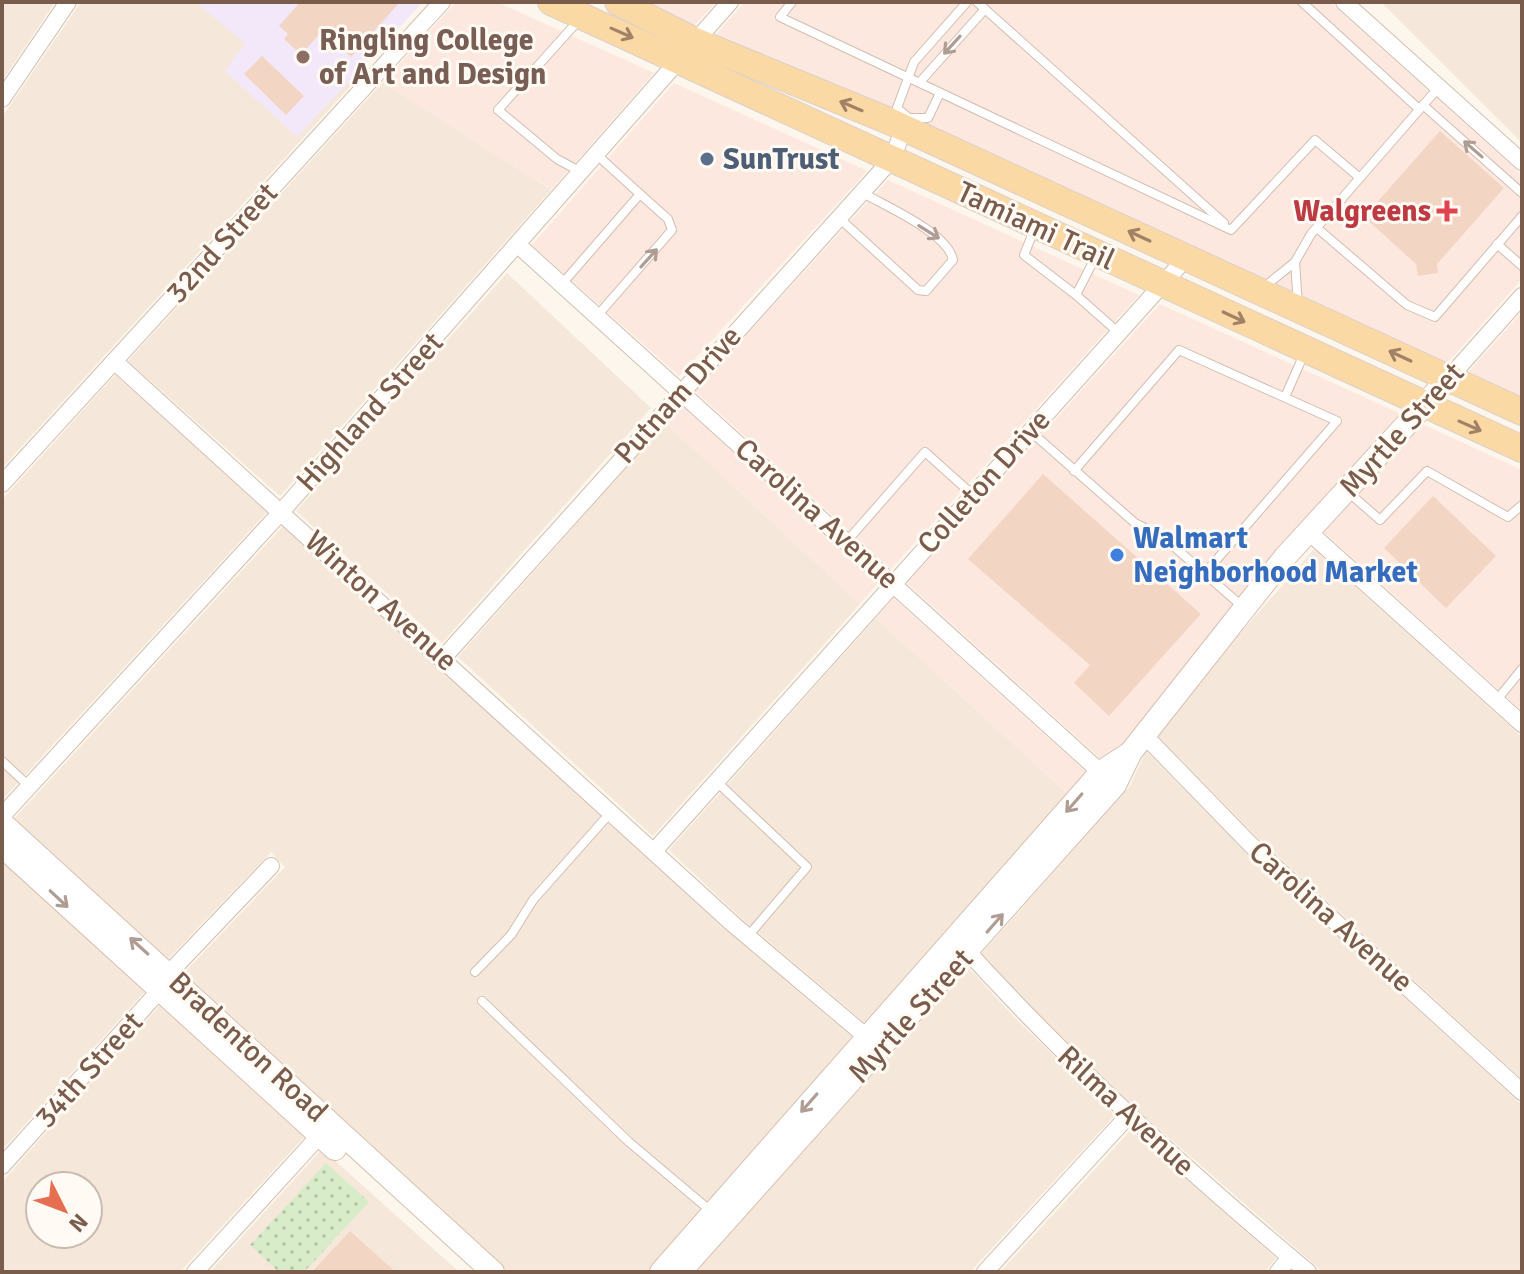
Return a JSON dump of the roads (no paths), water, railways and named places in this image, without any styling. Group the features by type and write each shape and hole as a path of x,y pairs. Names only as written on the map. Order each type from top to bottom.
{"main road":[{"name":"Tamiami Trail","path":"551,2 582,16 907,123 1186,258 1522,412"},
{"name":"Tamiami Trail","path":"618,2 688,50 892,159 1522,449"}],"street":[{"path":"2,99 68,2"},
{"name":"32nd Street","path":"2,484 442,2"},
{"name":"Highland Street","path":"2,816 282,511 730,2"},
{"path":"1344,2 1522,162"},
{"name":"Putnam Drive","path":"444,657 892,159 907,123"},
{"name":"Carolina Avenue","path":"518,245 1108,779"},
{"name":"Colleton Drive","path":"655,850 1186,258"},
{"name":"Myrtle Street","path":"661,1272 712,1213 962,946 1138,744 1244,607 1522,296"},
{"name":"Winton Avenue","path":"114,361 444,657 748,936 874,1043"},
{"path":"1309,532 1522,724"},
{"name":"Carolina Avenue","path":"1138,744 1522,1092"},
{"name":"Bradenton Road","path":"2,823 320,1135 473,1272"},
{"name":"Bradenton Road","path":"3,849 164,982 493,1272"},
{"name":"34th Street","path":"2,1166 271,866"},
{"name":"Rilma Avenue","path":"962,946 1019,1009 1129,1115 1308,1272"},
{"name":"Myrtle Street","path":"680,1272 874,1043"},
{"path":"985,1272 1129,1115"},
{"path":"195,1272 320,1135"},
{"path":"1278,1272 1290,1257"}],"lane":[{"path":"792,2 780,17 1231,230"},
{"path":"940,93 928,118 907,123 897,108 914,62 967,2"},
{"path":"1302,2 1522,193"},
{"path":"920,82 981,5 1231,230"},
{"path":"581,172 557,159 498,110 582,16"},
{"path":"1260,291 1295,262 1317,228 1439,87"},
{"path":"1231,230 1315,140 1360,178"},
{"path":"597,155 668,219 672,230 597,316"},
{"path":"839,218 918,290 926,291 941,277 953,260 951,250 940,239 862,192"},
{"path":"562,284 640,194"},
{"path":"1317,228 1407,305 1435,317 1522,216"},
{"path":"1036,226 1024,255 1119,333"},
{"path":"1497,244 1522,266"},
{"path":"1076,295 1098,254"},
{"path":"1295,262 1298,309"},
{"path":"1074,471 1179,350 1337,421 1205,573"},
{"path":"1285,397 1306,350"},
{"path":"1030,431 1135,523 1163,537 1244,607"},
{"path":"847,541 925,452 973,495"},
{"path":"1347,491 1380,520 1427,471 1508,517 1522,505"},
{"path":"1496,701 1522,669"},
{"path":"2,761 30,787"},
{"path":"716,782 807,867 748,936"},
{"path":"475,972 511,935 533,900 611,811"},
{"path":"482,1001 629,1142 712,1213"}],"place":[{"name":"Ringling College of Art and Design","path":"303,57"},
{"name":"SunTrust","path":"707,159"},
{"name":"Walgreens","path":"1447,211"},
{"name":"Walmart Neighborhood Market","path":"1117,555"}]}
